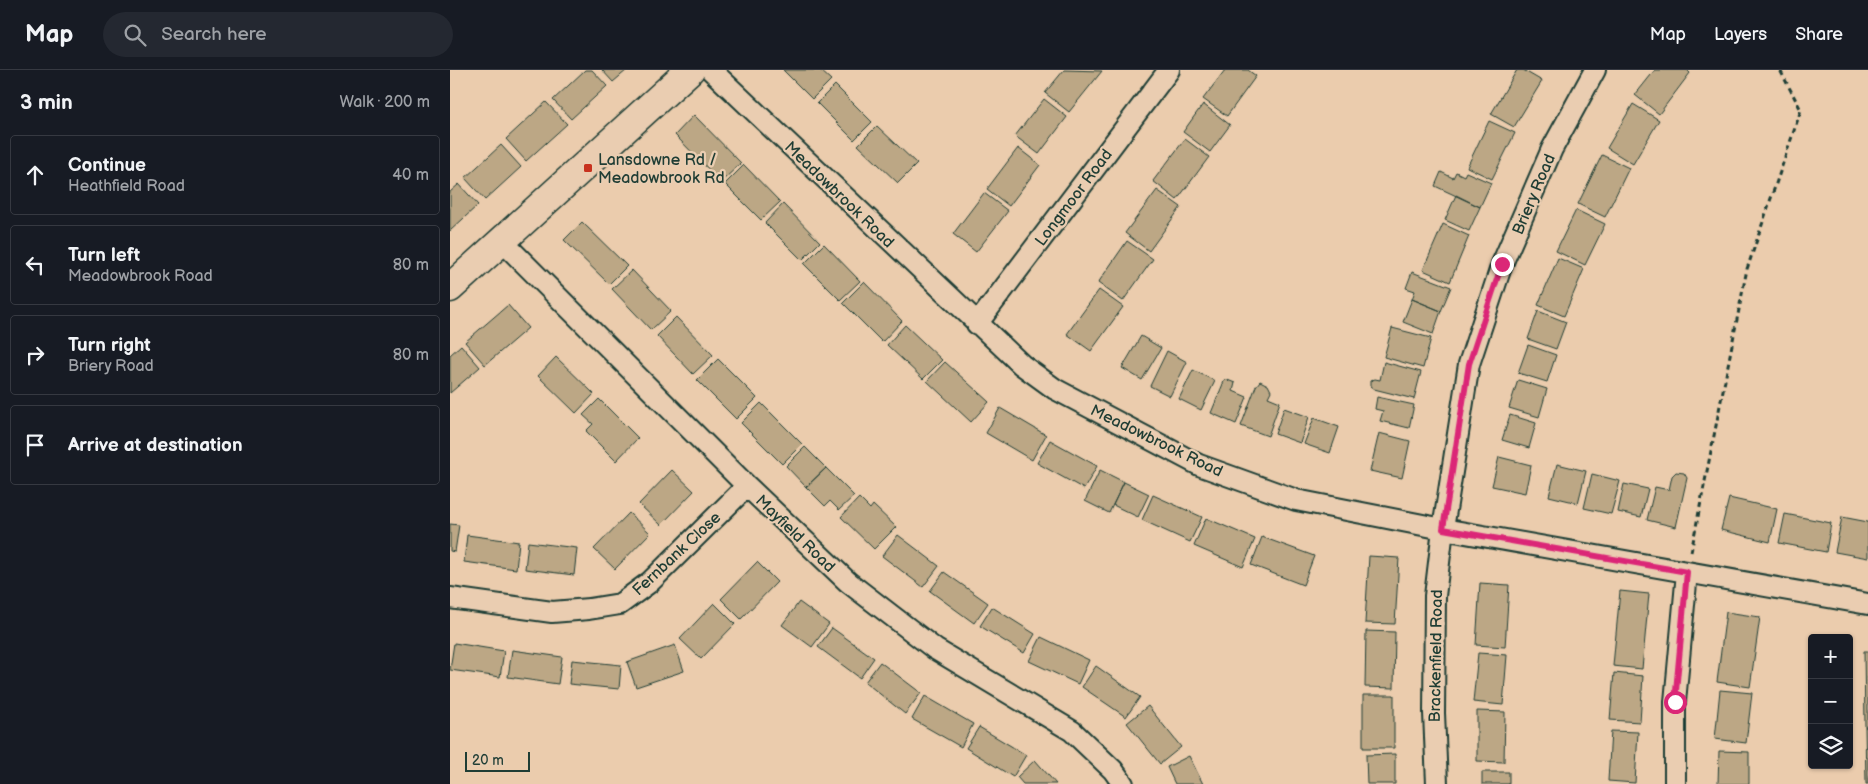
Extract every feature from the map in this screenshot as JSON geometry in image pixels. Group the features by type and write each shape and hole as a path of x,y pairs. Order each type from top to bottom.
{"street":[{"path":"450,288 690,70"},
{"name":"Meadowbrook Road","path":"712,70 1022,365 1055,389 1199,465 1296,500 1443,529 1868,604"},
{"name":"Longmoor Road","path":"977,324 1169,70"},
{"name":"Briery Road","path":"1443,529 1469,364 1496,282 1552,149 1595,70"},
{"name":"Mayfield Road","path":"502,241 747,486 848,582 935,649 1072,731 1113,770 1123,784"},
{"name":"Fernbank Close","path":"450,598 552,612 620,604 650,582 747,486"},
{"name":"Brackenfield Road","path":"1437,784 1434,713 1434,596 1443,529"},
{"path":"1675,784 1675,702 1687,572"}],"path":[{"path":"1687,572 1746,269 1801,110 1780,70"}],"building":[{"path":"585,70 592,70 607,86 571,119 553,100"},
{"path":"602,70 627,70 613,82"},
{"path":"783,70 820,70 831,80 812,99"},
{"path":"1064,70 1102,71 1069,112 1045,93"},
{"path":"1225,70 1248,70 1256,76 1227,116 1203,99"},
{"path":"1517,70 1523,70 1542,81 1514,127 1491,114"},
{"path":"1655,70 1687,70 1690,73 1659,114 1635,95"},
{"path":"835,85 872,122 854,140 817,103"},
{"path":"1044,99 1067,117 1039,154 1015,136"},
{"path":"546,102 567,124 526,161 506,139"},
{"path":"1203,104 1230,125 1210,152 1183,132"},
{"path":"1633,104 1659,120 1633,164 1607,148"},
{"path":"694,115 741,163 721,182 675,135"},
{"path":"1489,121 1515,133 1492,179 1467,167"},
{"path":"877,126 917,164 898,183 858,145"},
{"path":"1185,139 1209,157 1177,200 1153,181"},
{"path":"501,145 521,167 485,200 465,178"},
{"path":"1018,148 1040,165 1009,206 987,189"},
{"path":"1602,155 1629,168 1605,217 1578,204"},
{"path":"744,165 780,202 761,220 725,184"},
{"path":"1441,172 1453,178 1456,172 1464,176 1466,172 1491,183 1480,207 1435,186"},
{"path":"459,184 478,205 450,231 450,192"},
{"path":"1157,190 1181,207 1149,251 1125,233"},
{"path":"984,193 1008,211 976,252 953,234"},
{"path":"1456,195 1480,207 1469,231 1445,220"},
{"path":"783,204 820,242 802,260 765,223"},
{"path":"1576,210 1605,224 1585,265 1556,251"},
{"path":"582,222 627,266 609,284 564,240"},
{"path":"1443,224 1469,236 1450,282 1423,270"},
{"path":"1127,241 1153,259 1123,301 1098,283"},
{"path":"824,244 860,281 840,300 804,264"},
{"path":"1558,258 1584,269 1564,316 1538,305"},
{"path":"632,270 671,311 651,330 612,289"},
{"path":"1412,272 1451,287 1441,311 1412,299 1415,291 1406,288"},
{"path":"864,282 902,321 882,342 843,303"},
{"path":"1099,290 1123,307 1091,351 1067,334"},
{"path":"1412,299 1441,311 1433,334 1403,322"},
{"path":"508,305 528,328 485,365 465,342"},
{"path":"1538,311 1566,322 1556,349 1528,339"},
{"path":"676,317 713,355 693,374 657,336"},
{"path":"905,325 942,360 923,379 887,345"},
{"path":"1392,328 1431,338 1423,368 1384,357"},
{"path":"1141,336 1161,348 1142,380 1122,368"},
{"path":"461,345 480,367 450,393 450,355"},
{"path":"1528,345 1556,355 1547,382 1518,373"},
{"path":"1167,351 1187,362 1170,396 1150,386"},
{"path":"556,357 594,394 576,413 538,376"},
{"path":"718,359 757,398 736,419 697,380"},
{"path":"945,362 989,402 971,422 927,381"},
{"path":"1384,362 1421,372 1414,399 1374,389 1370,386 1370,381 1380,380"},
{"path":"1193,370 1215,381 1201,410 1179,399"},
{"path":"1225,379 1235,383 1233,391 1247,397 1236,424 1211,413"},
{"path":"1518,380 1547,389 1539,417 1509,408"},
{"path":"1260,381 1268,385 1271,391 1268,397 1280,402 1268,436 1241,426 1256,386"},
{"path":"1377,397 1414,405 1409,428 1380,421 1383,411 1375,409"},
{"path":"599,399 638,438 616,461 586,431 593,424 583,415"},
{"path":"761,403 802,444 782,464 741,423"},
{"path":"1000,408 1046,435 1032,460 986,433"},
{"path":"1284,408 1309,417 1300,443 1275,434"},
{"path":"1510,415 1536,423 1529,448 1502,440"},
{"path":"1314,418 1339,427 1330,453 1304,444"},
{"path":"1379,433 1410,441 1402,478 1370,471"},
{"path":"1050,440 1097,466 1084,489 1037,463"},
{"path":"805,447 826,468 806,487 786,466"},
{"path":"1499,457 1531,465 1525,493 1492,486"},
{"path":"1557,464 1586,471 1578,503 1549,496"},
{"path":"826,468 854,496 839,510 830,501 825,506 806,487"},
{"path":"672,470 694,491 661,525 639,504"},
{"path":"1100,470 1124,482 1109,513 1085,501"},
{"path":"1676,472 1684,473 1687,478 1676,527 1647,520 1655,487 1669,490 1672,476"},
{"path":"1592,474 1620,481 1611,514 1584,508"},
{"path":"1124,482 1149,494 1138,517 1113,505"},
{"path":"1624,484 1648,489 1641,517 1618,512"},
{"path":"1153,495 1202,517 1190,542 1142,520"},
{"path":"859,498 870,509 873,505 896,527 874,549 841,517"},
{"path":"1729,498 1777,509 1770,542 1721,530"},
{"path":"629,513 650,533 615,569 594,549"},
{"path":"1785,514 1831,523 1826,552 1779,543"},
{"path":"1842,517 1868,522 1868,558 1835,552"},
{"path":"1206,518 1255,539 1243,567 1194,546"},
{"path":"450,524 459,525 455,552 450,551"},
{"path":"467,535 519,542 516,569 464,562"},
{"path":"898,535 939,566 923,587 882,556"},
{"path":"1262,537 1314,556 1303,585 1251,565"},
{"path":"528,542 577,548 574,575 525,569"},
{"path":"1369,556 1399,558 1395,624 1365,623"},
{"path":"757,562 777,582 741,619 721,599"},
{"path":"944,572 988,603 974,623 930,591"},
{"path":"1480,583 1509,585 1505,647 1476,645"},
{"path":"1620,591 1649,594 1642,669 1613,666"},
{"path":"799,602 829,624 812,647 782,625"},
{"path":"714,603 735,624 701,659 680,639"},
{"path":"992,607 1035,634 1024,653 980,626"},
{"path":"1726,612 1760,617 1750,687 1717,682"},
{"path":"832,628 874,658 860,678 818,647"},
{"path":"1366,631 1395,632 1394,688 1365,687"},
{"path":"1041,637 1089,660 1078,684 1029,661"},
{"path":"454,643 504,651 500,677 450,670"},
{"path":"675,645 684,671 636,687 627,662"},
{"path":"512,650 562,657 558,684 508,677"},
{"path":"1864,651 1868,651 1868,727 1865,727"},
{"path":"1478,653 1507,655 1503,705 1473,702"},
{"path":"572,660 621,665 619,689 569,684"},
{"path":"880,662 921,693 905,714 865,682"},
{"path":"1096,666 1140,697 1126,717 1082,687"},
{"path":"1614,673 1643,676 1640,722 1610,720"},
{"path":"1720,690 1752,693 1746,743 1715,739"},
{"path":"1363,695 1394,695 1394,748 1363,748"},
{"path":"925,696 973,724 961,747 912,719"},
{"path":"1148,706 1181,747 1160,764 1127,723"},
{"path":"1477,711 1505,712 1504,762 1477,761"},
{"path":"979,727 1026,755 1013,777 966,748"},
{"path":"1865,727 1868,727 1868,784 1866,784"},
{"path":"1611,731 1638,732 1635,783 1608,781"},
{"path":"1719,751 1749,752 1749,784 1718,784"},
{"path":"1395,754 1395,784 1367,784 1366,755"},
{"path":"1189,756 1203,784 1175,784 1167,767"},
{"path":"1035,760 1056,784 1023,784 1017,777"},
{"path":"1482,772 1509,772 1509,784 1482,784"}],"place":[{"name":"Lansdowne Rd / Meadowbrook Rd","path":"588,168"}],"route":[{"path":"1502,264 1469,364 1443,529 1687,572 1675,702"}]}
